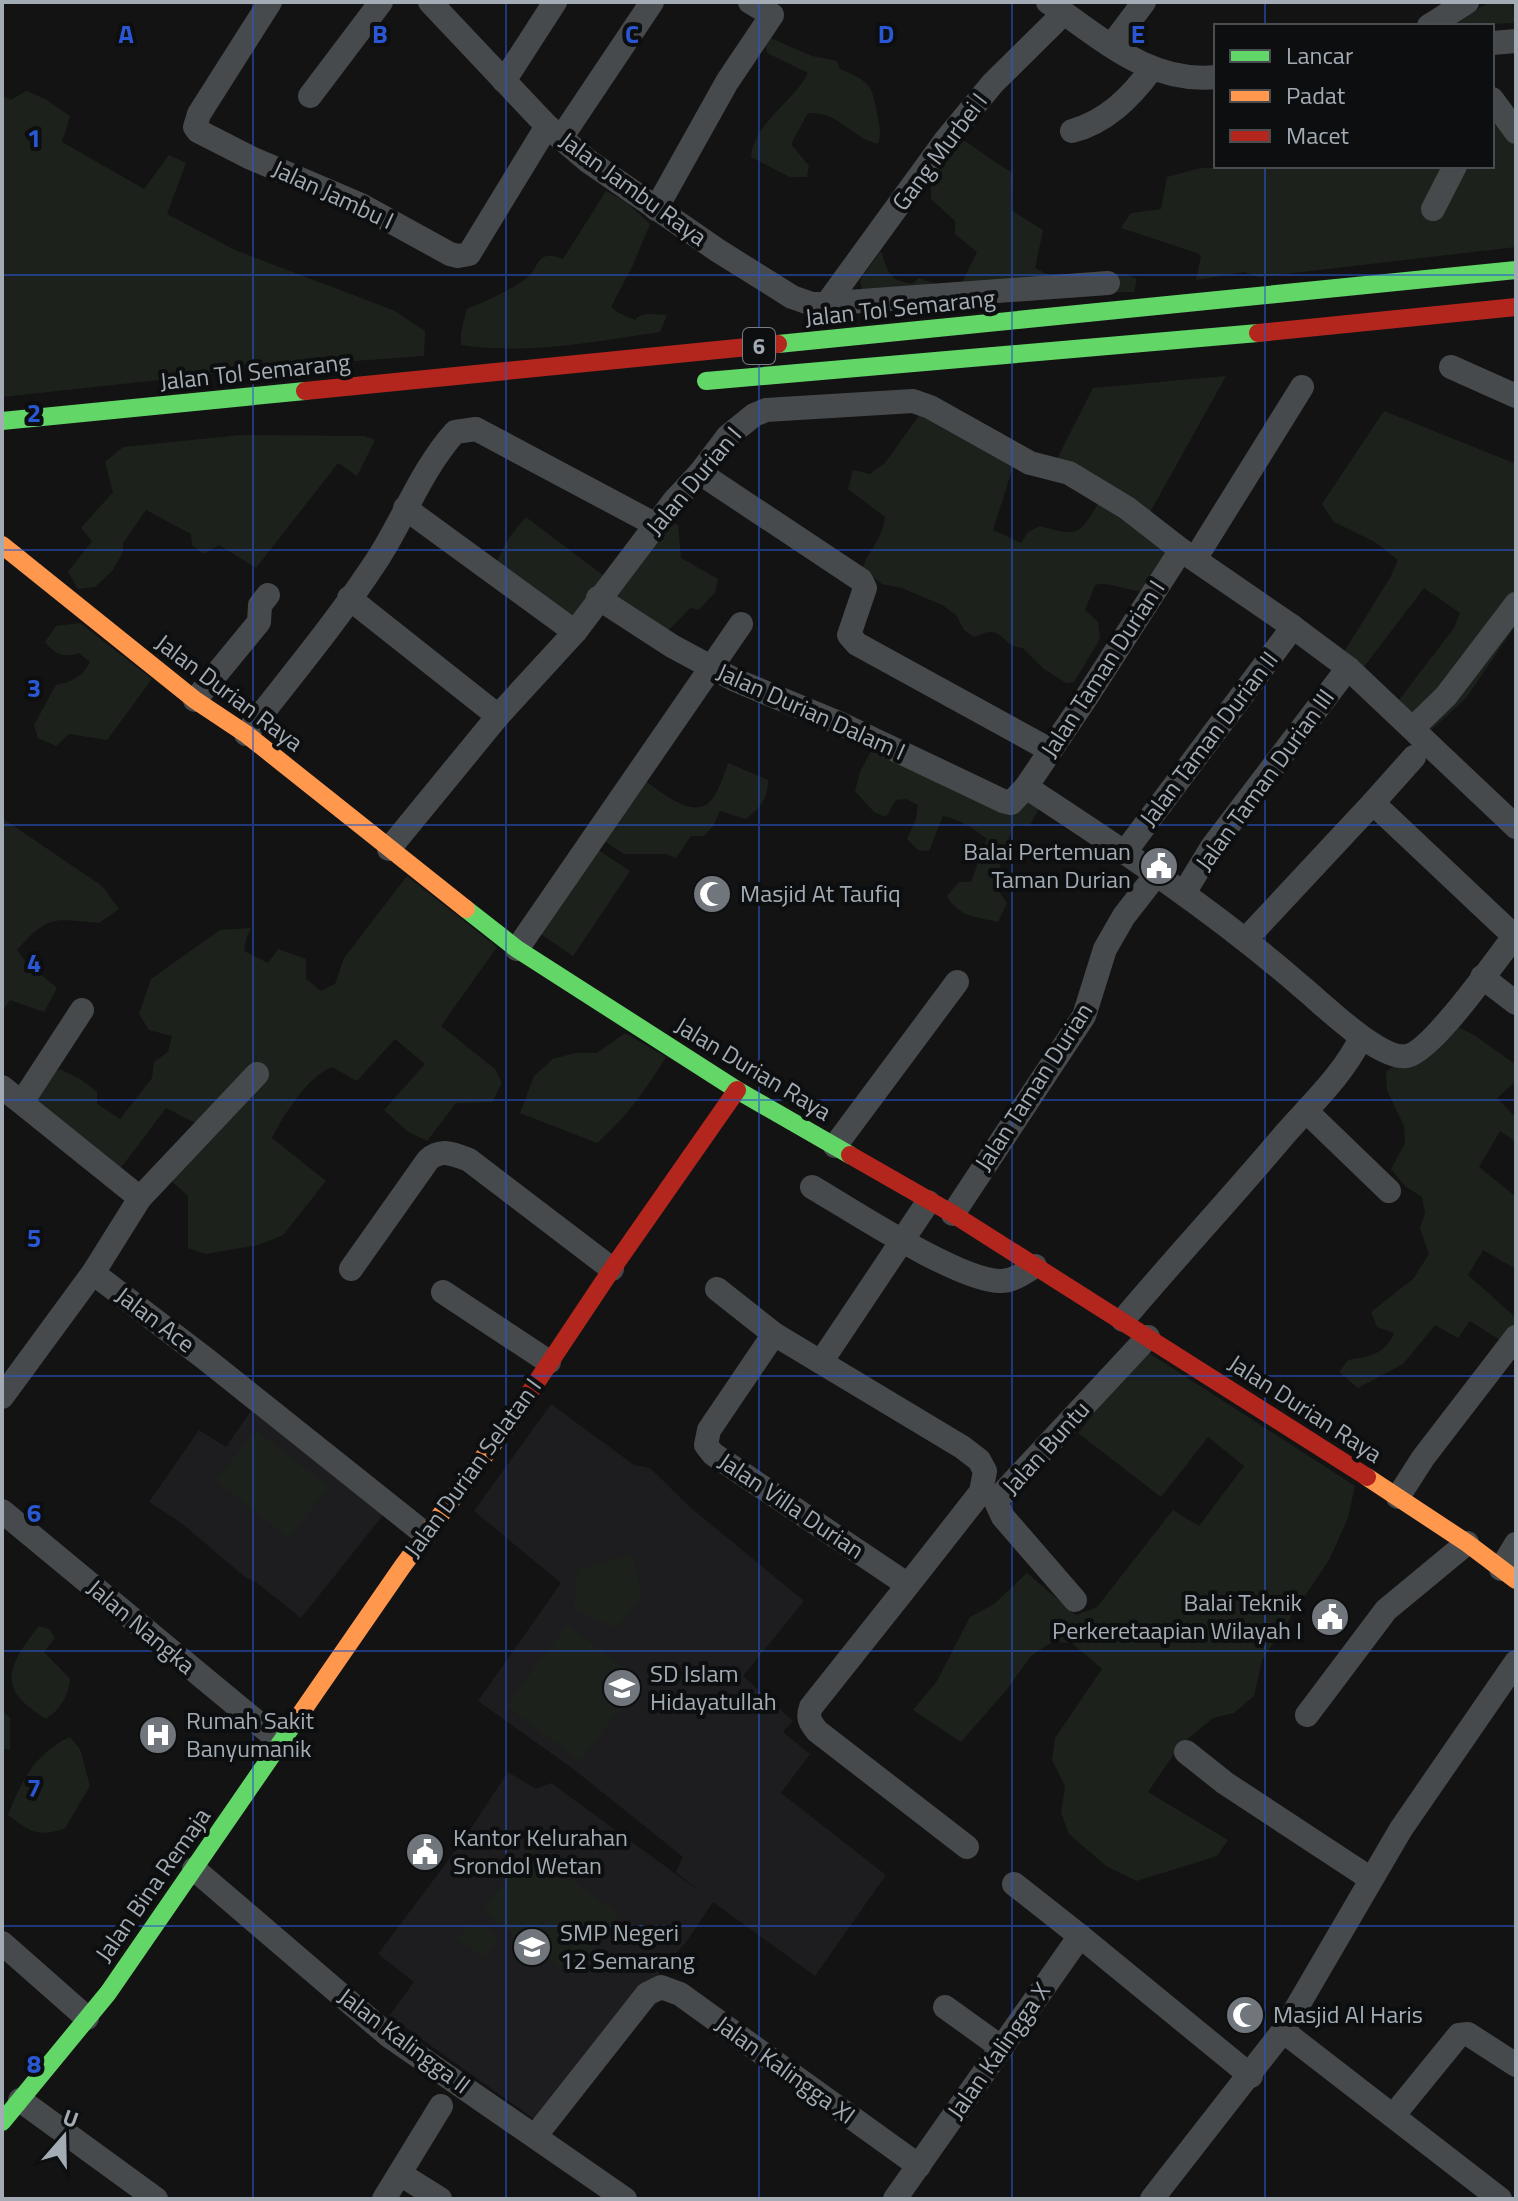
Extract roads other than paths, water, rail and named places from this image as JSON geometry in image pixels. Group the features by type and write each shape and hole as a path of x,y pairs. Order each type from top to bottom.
{"main road":[{"name":"Jalan Tol Semarang","path":"2,421 1516,270"},
{"name":"6","path":"684,383 1344,326 1516,307"},
{"name":"Jalan Durian Raya","path":"2,545 195,700 246,734 517,949 737,1090 953,1214 1123,1320 1398,1497 1508,1574"},
{"name":"Jalan Durian Selatan I","path":"334,1668 425,1534 517,1413 612,1269 737,1090"},
{"name":"Jalan Bina Remaja","path":"2,2122 108,1993 334,1668"}],"street":[{"name":"Jalan Jambu I","path":"270,2 199,114 195,127 251,158 361,205 450,254 469,254 554,132"},
{"path":"310,96 381,2"},
{"name":"Jalan Jambu Raya","path":"430,2 554,132 588,161 792,297 812,304 1108,283"},
{"path":"504,81 555,2"},
{"path":"554,132 652,2"},
{"path":"656,209 727,82 772,15 750,2"},
{"path":"1111,46 1144,2"},
{"path":"1432,24 1467,2"},
{"path":"1056,7 1151,70 1201,79 1214,77"},
{"name":"Gang Murbei I","path":"828,302 964,118 1056,7"},
{"path":"1494,43 1516,41"},
{"path":"1072,131 1110,115 1151,70"},
{"path":"1494,102 1516,132"},
{"path":"1433,209 1454,168"},
{"path":"1451,367 1516,396"},
{"name":"Jalan Taman Durian I","path":"1026,787 1302,387"},
{"name":"Jalan Durian I","path":"389,849 498,716 575,632 598,598 728,436 754,415 766,410 903,400 930,407 1030,463 1069,473 1127,508 1188,555"},
{"path":"246,734 380,556 405,508 455,432 476,429 656,525"},
{"path":"700,473 861,580 865,588 849,635 857,644 1050,750"},
{"path":"405,508 575,632"},
{"path":"1188,555 1348,668 1516,827"},
{"path":"195,700 259,622 260,605 268,595"},
{"path":"349,598 498,716"},
{"name":"Jalan Durian Dalam I","path":"598,598 672,646 735,680 872,738 1003,801 1014,802 1026,787"},
{"path":"1413,728 1446,696 1516,604"},
{"path":"517,949 741,624"},
{"name":"Jalan Taman Durian II","path":"1125,852 1293,627"},
{"name":"Jalan Taman Durian III","path":"1184,893 1212,847 1348,668"},
{"path":"1247,938 1414,757"},
{"path":"1026,787 1247,938 1361,1038 1398,1056 1409,1056 1431,1041 1515,935 1373,803"},
{"name":"Jalan Taman Durian","path":"953,1214 1084,1016 1105,949 1124,916 1156,875"},
{"path":"1482,977 1516,1003"},
{"path":"835,1146 957,982"},
{"path":"22,1102 82,1010"},
{"path":"1123,1320 1344,1068 1361,1038"},
{"name":"Jalan Ace","path":"257,1074 140,1198 93,1273 425,1534"},
{"path":"2,1087 140,1198"},
{"path":"1306,1111 1389,1191"},
{"path":"351,1269 428,1160 432,1156 448,1153 469,1160 612,1269"},
{"path":"812,1187 904,1241 976,1277 989,1281 1009,1280 1035,1266"},
{"path":"821,1362 928,1202"},
{"path":"2,1397 93,1273"},
{"path":"717,1289 774,1334 962,1447 979,1460 985,1471 981,1492 811,1707 808,1715 817,1731 967,1847"},
{"path":"443,1292 549,1362"},
{"name":"Jalan Villa Durian","path":"774,1334 709,1430 706,1445 713,1454 908,1585"},
{"name":"Jalan Buntu","path":"1075,1600 1003,1517 997,1504 1001,1495 1148,1337"},
{"path":"1398,1497 1423,1458 1516,1337"},
{"name":"Jalan Nangka","path":"2,1511 281,1742"},
{"path":"1307,1715 1386,1610 1467,1543"},
{"path":"1508,1574 1516,1544"},
{"path":"1152,2199 1251,2076 1283,2031 1401,1829 1516,1662"},
{"path":"1186,1752 1225,1783 1371,1879"},
{"name":"Jalan Kalingga II","path":"194,1869 389,2036 625,2199"},
{"path":"1014,1884 1251,2076"},
{"name":"Jalan Kalingga X","path":"895,2199 1080,1936"},
{"path":"2,1943 87,2018"},
{"name":"Jalan Kalingga XI","path":"536,2135 647,1994 661,1987 680,1994 919,2166"},
{"path":"945,2007 1002,2048"},
{"path":"1283,2031 1500,2199"},
{"path":"1393,2116 1459,2035 1468,2034 1516,2065"},
{"path":"20,2100 156,2199"},
{"path":"384,2199 441,2106"},
{"path":"400,2174 440,2199"}],"place":[{"name":"Balai Pertemuan Taman Durian","path":"1159,866"},
{"name":"Masjid At Taufiq","path":"712,894"},
{"name":"Balai Teknik Perkeretaapian Wilayah I","path":"1330,1617"},
{"name":"SD Islam Hidayatullah","path":"622,1688"},
{"name":"Rumah Sakit Banyumanik","path":"158,1735"},
{"name":"Kantor Kelurahan Srondol Wetan","path":"425,1852"},
{"name":"SMP Negeri 12 Semarang","path":"532,1947"},
{"name":"Masjid Al Haris","path":"1245,2015"}]}
